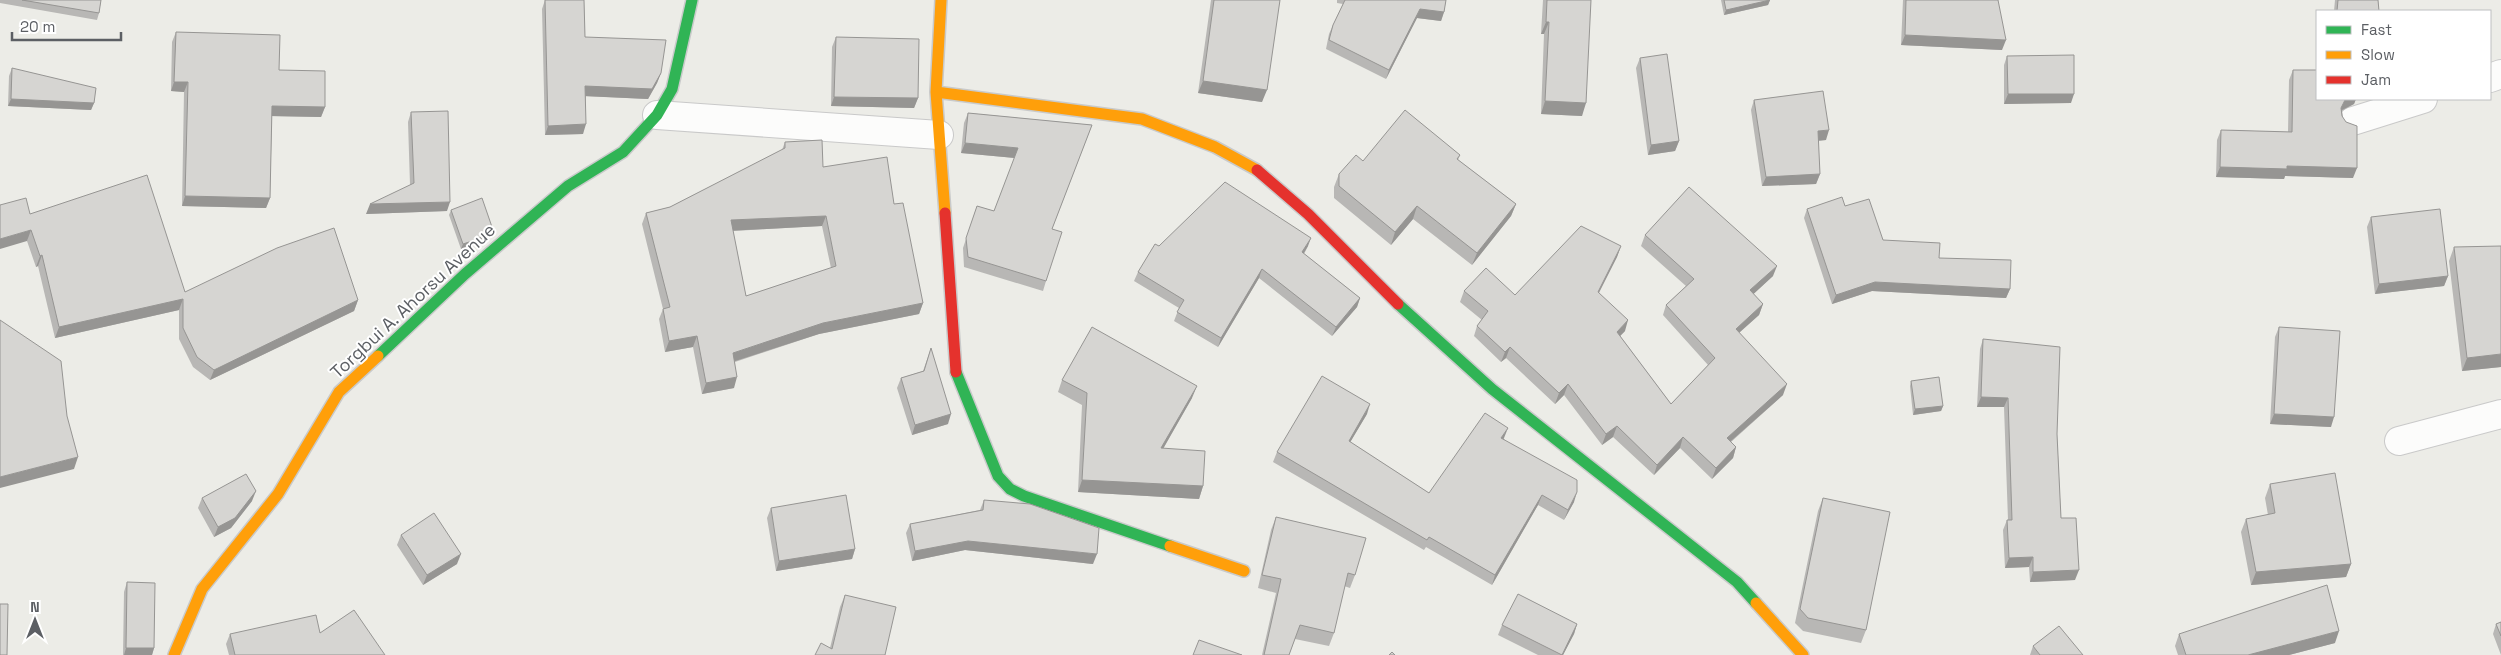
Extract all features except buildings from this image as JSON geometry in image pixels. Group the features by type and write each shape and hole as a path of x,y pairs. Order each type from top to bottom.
{"street":[{"name":"Torgbui A. Ahorsu Avenue","path":"174,655 202,589 278,494 339,392 465,274 568,186 623,152 658,115 672,89 692,0"},
{"path":"941,0 936,92 956,376 998,476 1010,489 1024,496 1244,571"},
{"path":"936,92 1142,119 1215,147 1253,167 1308,214 1390,296 1492,389 1737,582 1803,655"},
{"path":"2353,121 2420,100"},
{"path":"658,115 939,136"},
{"path":"2398,441 2501,414"}],"traffic: fast":[{"path":"378,356 465,274 568,186 623,152 657,115 672,89 692,0"},
{"path":"1398,304 1492,389 1737,582 1756,603"},
{"path":"956,372 998,476 1010,489 1024,496 1170,546"}],"traffic: slow":[{"path":"941,0 936,92 945,213"},
{"path":"936,92 1142,119 1215,147 1257,170"},
{"path":"174,655 202,589 278,494 339,392 378,356"},
{"path":"1170,546 1244,571"},
{"path":"1756,603 1803,655"}],"traffic: jam":[{"path":"1257,170 1308,214 1398,304"},
{"path":"945,213 956,372"}]}
